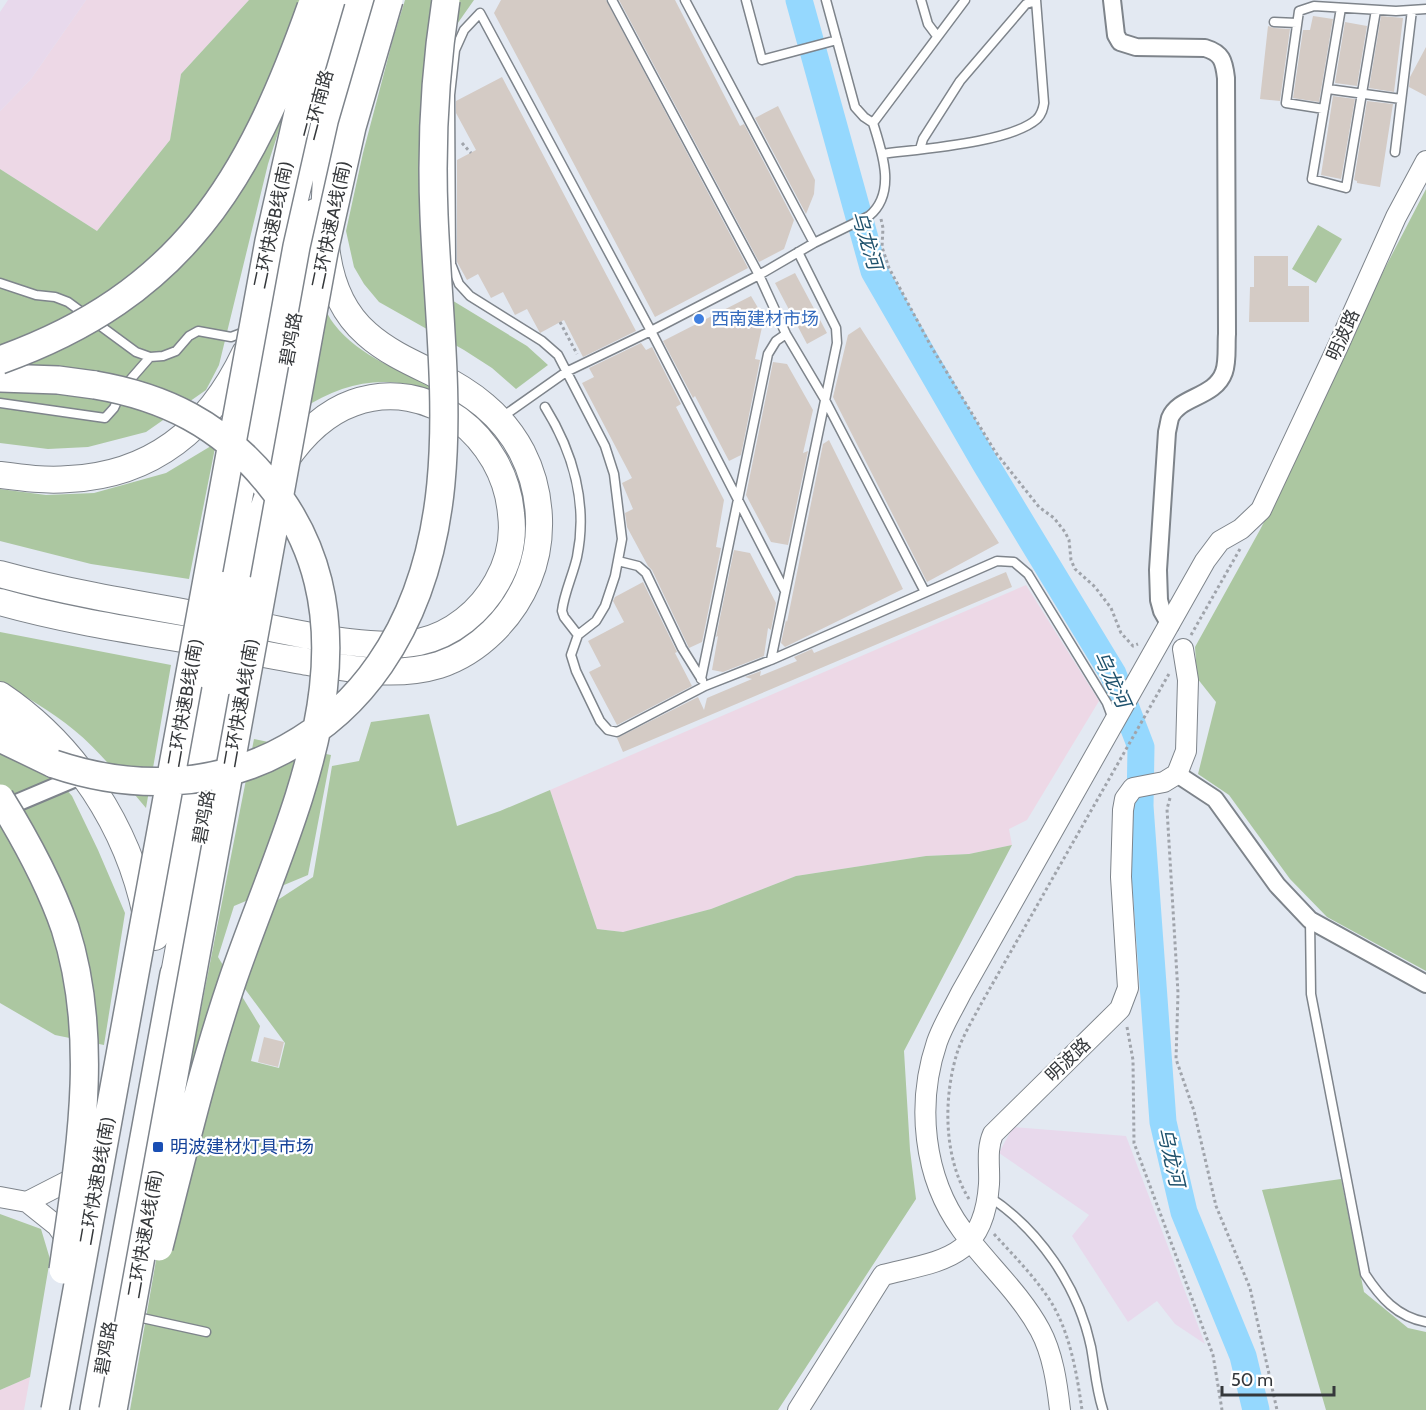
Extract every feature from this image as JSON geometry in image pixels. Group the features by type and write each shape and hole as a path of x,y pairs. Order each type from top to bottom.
{"highway":[{"path":"0,360 46,341 102,311 154,274 185,244 219,200 248,153 284,76 313,0"},
{"name":"二环快速B线(南)","path":"55,1410 267,252 293,134 330,0"},
{"name":"二环快速A线(南)","path":"113,1410 322,263 352,127 389,0"},
{"path":"0,738 54,764 94,776 149,782 207,778 253,765 276,755 318,729 356,694 389,651 411,609 425,571 433,540 441,484 444,384 435,239 433,159 437,74 446,0"},
{"path":"0,378 77,382 137,394 175,408 228,441 273,488 300,532 318,584 325,623 324,687 310,761 289,828 237,968 210,1051 118,1410"},
{"path":"0,798 33,853 58,910 75,968 84,1028 85,1080 81,1134 43,1410"},
{"name":"碧鸡路","path":"66,1410 113,1147 148,969"},
{"name":"碧鸡路","path":"94,1410 174,974"}],"main road":[{"name":"二环南路","path":"293,211 314,117 348,0"},
{"name":"二环南路","path":"328,153 372,0"},
{"path":"0,602 91,623 347,668 395,672 439,665 453,659 479,643 504,619 525,588 536,554 539,520 534,486 523,454 499,419 481,401 379,344 355,322 345,309 330,272 326,249 325,190 328,153"},
{"name":"碧鸡路","path":"234,587 252,551 305,260 328,153"},
{"path":"0,475 68,480 99,476 152,458 174,444 194,427 212,408 240,364 271,288 293,211"},
{"name":"碧鸡路","path":"174,974 218,678 293,211"},
{"path":"0,574 96,596 335,639 381,644 419,642 452,629 473,613 493,589 510,549 512,521 508,493 499,466 484,442 452,414 418,400 401,396 368,398 352,403 322,420 296,446 284,462 265,502 252,551"},
{"name":"碧鸡路","path":"148,969 218,678"},
{"path":"0,695 46,732 80,770 115,828 137,880 147,925 148,969"},
{"path":"0,722 41,741 80,770"}],"street":[{"path":"1060,1410 1051,1360 1042,1333 1026,1307 961,1229 942,1197 929,1157 926,1098 937,1041 961,993 1170,625 1162,611 1159,590 1167,432 1171,416 1181,404 1201,396 1215,386 1224,372 1227,334 1226,78 1224,62 1220,54 1205,48 1136,47 1120,42 1116,35 1112,0"},
{"name":"明波路","path":"1170,625 1205,561 1220,541 1241,529 1261,510 1335,354 1396,217 1426,161"},
{"path":"1170,778 1186,751 1188,680 1183,649"},
{"path":"0,810 80,770"},
{"path":"1123,1001 1128,988 1121,877 1125,799 1133,788 1170,778 1215,799 1277,885 1310,920 1426,984"},
{"name":"明波路","path":"798,1410 883,1275 945,1259 959,1252 978,1232 987,1196 988,1144 993,1134 1120,1009 1123,1001"},
{"path":"27,1202 68,1181 113,1147"},
{"path":"0,1197 27,1202 57,1226 90,1272"}],"lane":[{"path":"612,0 759,275 786,334 824,398 925,592"},
{"path":"685,0 814,243"},
{"path":"746,0 762,60 837,40"},
{"path":"499,419 566,372 759,275 825,237 869,216 877,209 885,186 882,154 873,123 855,107 826,0"},
{"path":"921,0 928,24 937,36"},
{"path":"873,123 965,0"},
{"path":"882,154 920,149 983,140 1022,128 1037,119 1043,111 1044,103 1036,1 1026,4 960,81 923,138 920,149"},
{"path":"1324,109 1286,103 1299,11 1314,6 1376,10 1426,9"},
{"path":"1341,8 1312,179 1346,188 1376,10"},
{"path":"1395,152 1412,10"},
{"path":"785,591 651,331 480,13 464,30 455,50 450,95 451,264 459,284 470,296 552,348 558,355 605,446 614,474 622,539 605,606 596,621 578,635 571,655 600,721 608,730 617,732 703,682 771,660 997,561 1014,562 1028,574 1107,703 1115,720"},
{"path":"1274,22 1297,23"},
{"path":"1328,89 1401,99"},
{"path":"771,660 837,343 836,328 798,252"},
{"path":"0,283 36,295 56,297 68,302 136,352 150,357 163,356 176,351 189,336 198,331 231,338 257,326"},
{"path":"703,682 737,498 768,354 776,341 786,334"},
{"path":"0,403 105,418 114,408 123,388 150,357"},
{"path":"545,407 567,448 579,494 578,552 562,611 578,635"},
{"path":"618,561 638,566 646,573 682,648 703,682"},
{"path":"1310,920 1311,994 1365,1274 1380,1297 1410,1319 1426,1322"},
{"path":"987,1196 1008,1209 1050,1252 1083,1320 1103,1410"},
{"path":"112,1311 206,1332"}],"path":[{"path":"877,209 883,228 882,247 889,268 932,348 996,453 1039,507 1054,518 1065,532 1075,569 1095,587 1111,608 1121,633 1133,646"},
{"path":"560,322 583,364"},
{"path":"1082,1410 1071,1355 1062,1324 1052,1304 1030,1274 982,1221 963,1190 951,1153 948,1124 952,1072 958,1049 981,1004 1244,541"},
{"path":"1170,778 1167,809 1178,993 1176,1059 1194,1111 1216,1206 1250,1288 1277,1410"},
{"path":"1123,1001 1133,1060 1134,1143 1213,1354 1222,1410"}],"shaded area":[{"path":"8,0 86,0 31,79 0,111 0,12"},
{"path":"86,0 249,0 181,74 170,140 97,231 0,169 0,111 31,79"},
{"path":"1026,585 1099,701 1027,820 1009,829 1012,845 969,854 926,856 796,876 711,909 623,932 597,929 550,790"},
{"path":"1013,1127 1126,1136 1205,1344 1175,1324 1157,1301 1128,1322 1072,1236 1089,1215 999,1153"},
{"path":"30,1377 24,1410 0,1410 0,1390"}],"green space":[{"path":"249,0 321,0 268,164 219,365 206,390 146,432 88,447 48,449 0,443 0,169 97,231 170,140 181,74"},
{"path":"405,0 474,0 448,37 450,299 527,346 548,365 516,389 492,368 464,350 379,302 354,267 346,231 363,153"},
{"path":"1426,189 1426,971 1327,917 1290,879 1229,795 1198,774 1216,702 1197,678 1195,647 1261,528 1309,430 1343,349"},
{"path":"1318,225 1342,239 1316,283 1292,269"},
{"path":"322,304 334,324 356,346 383,363 440,390 439,393 402,383 368,383 334,392 301,410"},
{"path":"216,443 189,579 91,564 0,541 0,489 46,495 94,493 166,473"},
{"path":"0,632 171,665 146,808 103,757 74,730 47,710 0,682"},
{"path":"429,714 457,826 550,790 597,929 623,932 711,909 796,876 926,856 969,854 1012,845 904,1051 910,1150 916,1199 778,1410 130,1410 190,1065 254,739 331,755 308,875 234,906 218,957 260,1026 251,1061 279,1068 285,1043 242,985 270,905 313,877 332,766 359,761 371,722"},
{"path":"0,737 45,765 72,796 125,913 104,1045 55,1035 0,1003"},
{"path":"1341,1179 1364,1292 1408,1328 1426,1332 1426,1410 1326,1410 1262,1190"},
{"path":"0,1214 41,1229 50,1259 30,1377 0,1390"}],"building":[{"path":"501,0 606,0 748,268 655,317 494,13"},
{"path":"619,0 675,0 740,126 744,124 794,220 784,249 759,262"},
{"path":"1313,16 1333,19 1319,102 1293,98 1303,30 1310,30"},
{"path":"1381,16 1403,18 1394,92 1369,88"},
{"path":"1345,22 1367,26 1357,86 1335,83"},
{"path":"1268,26 1290,29 1280,101 1260,99"},
{"path":"1426,47 1426,96 1409,87 1410,77"},
{"path":"502,77 636,331 583,357 564,320 540,333 527,309 515,315 503,292 491,298 478,274 467,280 457,262 457,160 476,150 456,113 456,101"},
{"path":"1333,96 1355,99 1341,179 1321,175"},
{"path":"1367,101 1393,104 1380,187 1357,183 1354,180"},
{"path":"778,106 815,180 814,194 806,214 755,118"},
{"path":"1254,256 1288,256 1288,286 1309,286 1309,322 1249,322 1250,287 1254,287"},
{"path":"795,273 827,333 807,344 775,283"},
{"path":"751,296 764,318 755,359 760,360 741,455 729,461 663,341"},
{"path":"860,327 999,543 927,582 833,397 848,335"},
{"path":"641,343 646,350 652,347 681,404 676,407 724,500 716,547 721,548 702,642 689,648 652,570 627,527 625,513 633,509 622,483 632,478 582,383 594,377 589,368"},
{"path":"773,362 787,364 813,410 803,453 808,451 788,545 771,542 746,495"},
{"path":"829,440 903,589 785,647 781,643 823,444"},
{"path":"734,550 750,553 776,603 771,630 768,628 764,656 723,672 712,670 718,636 716,637"},
{"path":"1006,572 1012,587 623,752 617,738 698,697 704,710 707,698 752,679 745,677 761,671 760,676 797,661 794,657 812,649 814,653"},
{"path":"643,582 692,686 617,725 589,672 601,666 588,641 624,622 613,601 615,597"},
{"path":"264,1037 284,1042 278,1067 258,1062"}],"waterway":[{"name":"乌龙河","path":"799,0 874,271 985,463 1113,674 1141,747 1140,806 1163,1122 1184,1212 1243,1356 1256,1410"}],"place":[{"name":"西南建材市场","path":"699,319"},
{"name":"明波建材灯具市场","path":"158,1147"}]}
